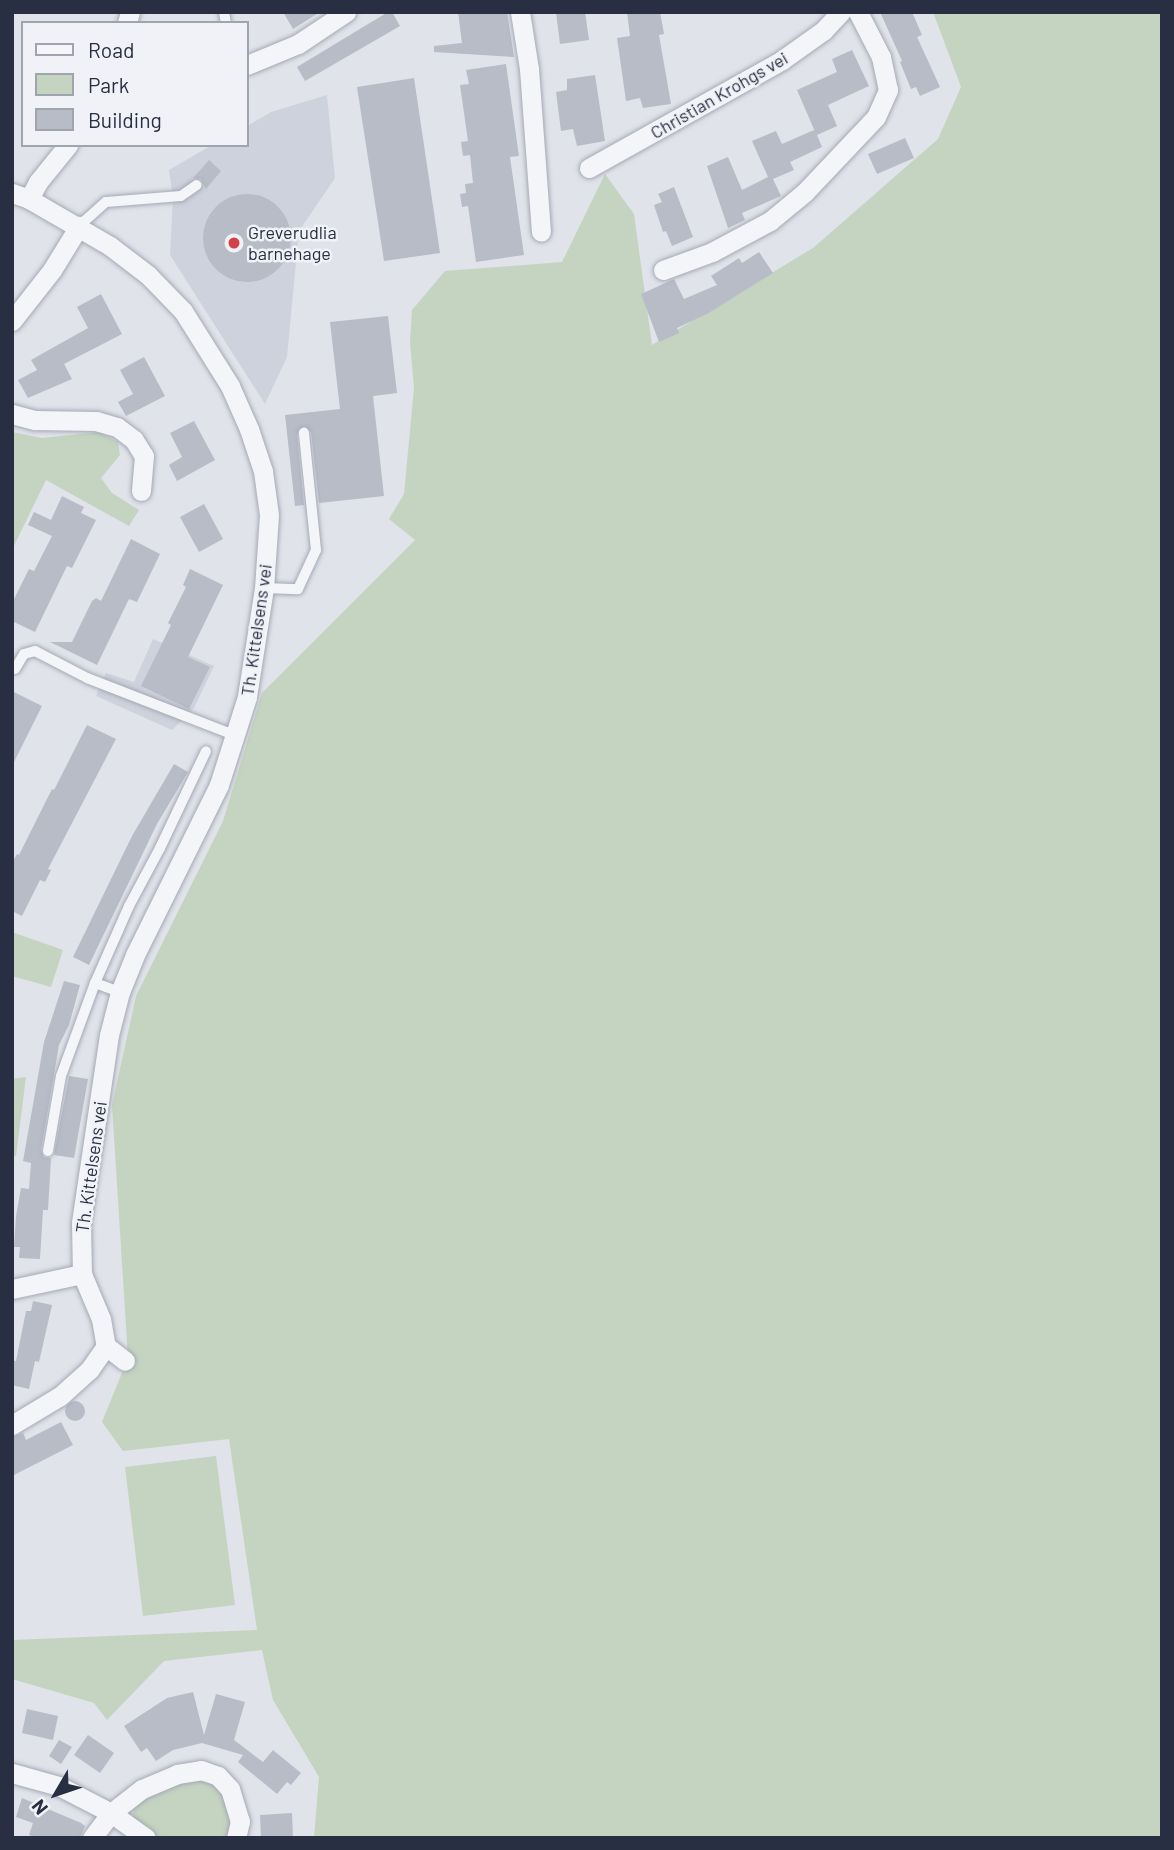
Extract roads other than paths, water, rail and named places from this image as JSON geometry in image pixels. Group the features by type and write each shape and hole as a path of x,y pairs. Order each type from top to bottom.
{"street":[{"path":"248,65 298,44 346,12"},
{"path":"520,12 528,69 541,232"},
{"name":"Christian Krohgs vei","path":"589,168 782,60 822,31 841,12"},
{"path":"663,270 712,252 770,221 805,192 876,117 888,90 881,57 858,12"},
{"path":"21,196 38,182 66,147"},
{"name":"Th. Kittelsens vei","path":"21,196 79,226 131,261 165,292 205,342 230,386 249,429 267,494 264,588 247,697 219,785 135,955 120,992 109,1035 81,1223 82,1275 101,1319 106,1346"},
{"path":"12,321 52,270 79,226"},
{"path":"12,414 35,420 96,421 117,427 134,440 144,456 141,491"},
{"path":"12,1289 82,1275"},
{"path":"12,1425 60,1396 89,1370 106,1346 125,1361"},
{"path":"92,1838 111,1814 142,1789 177,1774 201,1770 218,1776 230,1789 240,1821 236,1838"},
{"path":"12,1773 59,1786 111,1814 146,1838"}],"lane":[{"path":"79,226 106,202 181,196 197,184"},
{"path":"264,588 298,589 316,550 303,433"},
{"path":"15,669 24,654 35,651 87,678 234,735"},
{"path":"48,1152 61,1076 95,984 128,906 160,848 206,751"},
{"path":"160,848 184,858"},
{"path":"95,984 120,992"}],"place":[{"name":"Greverudlia barnehage","path":"234,243"}]}
